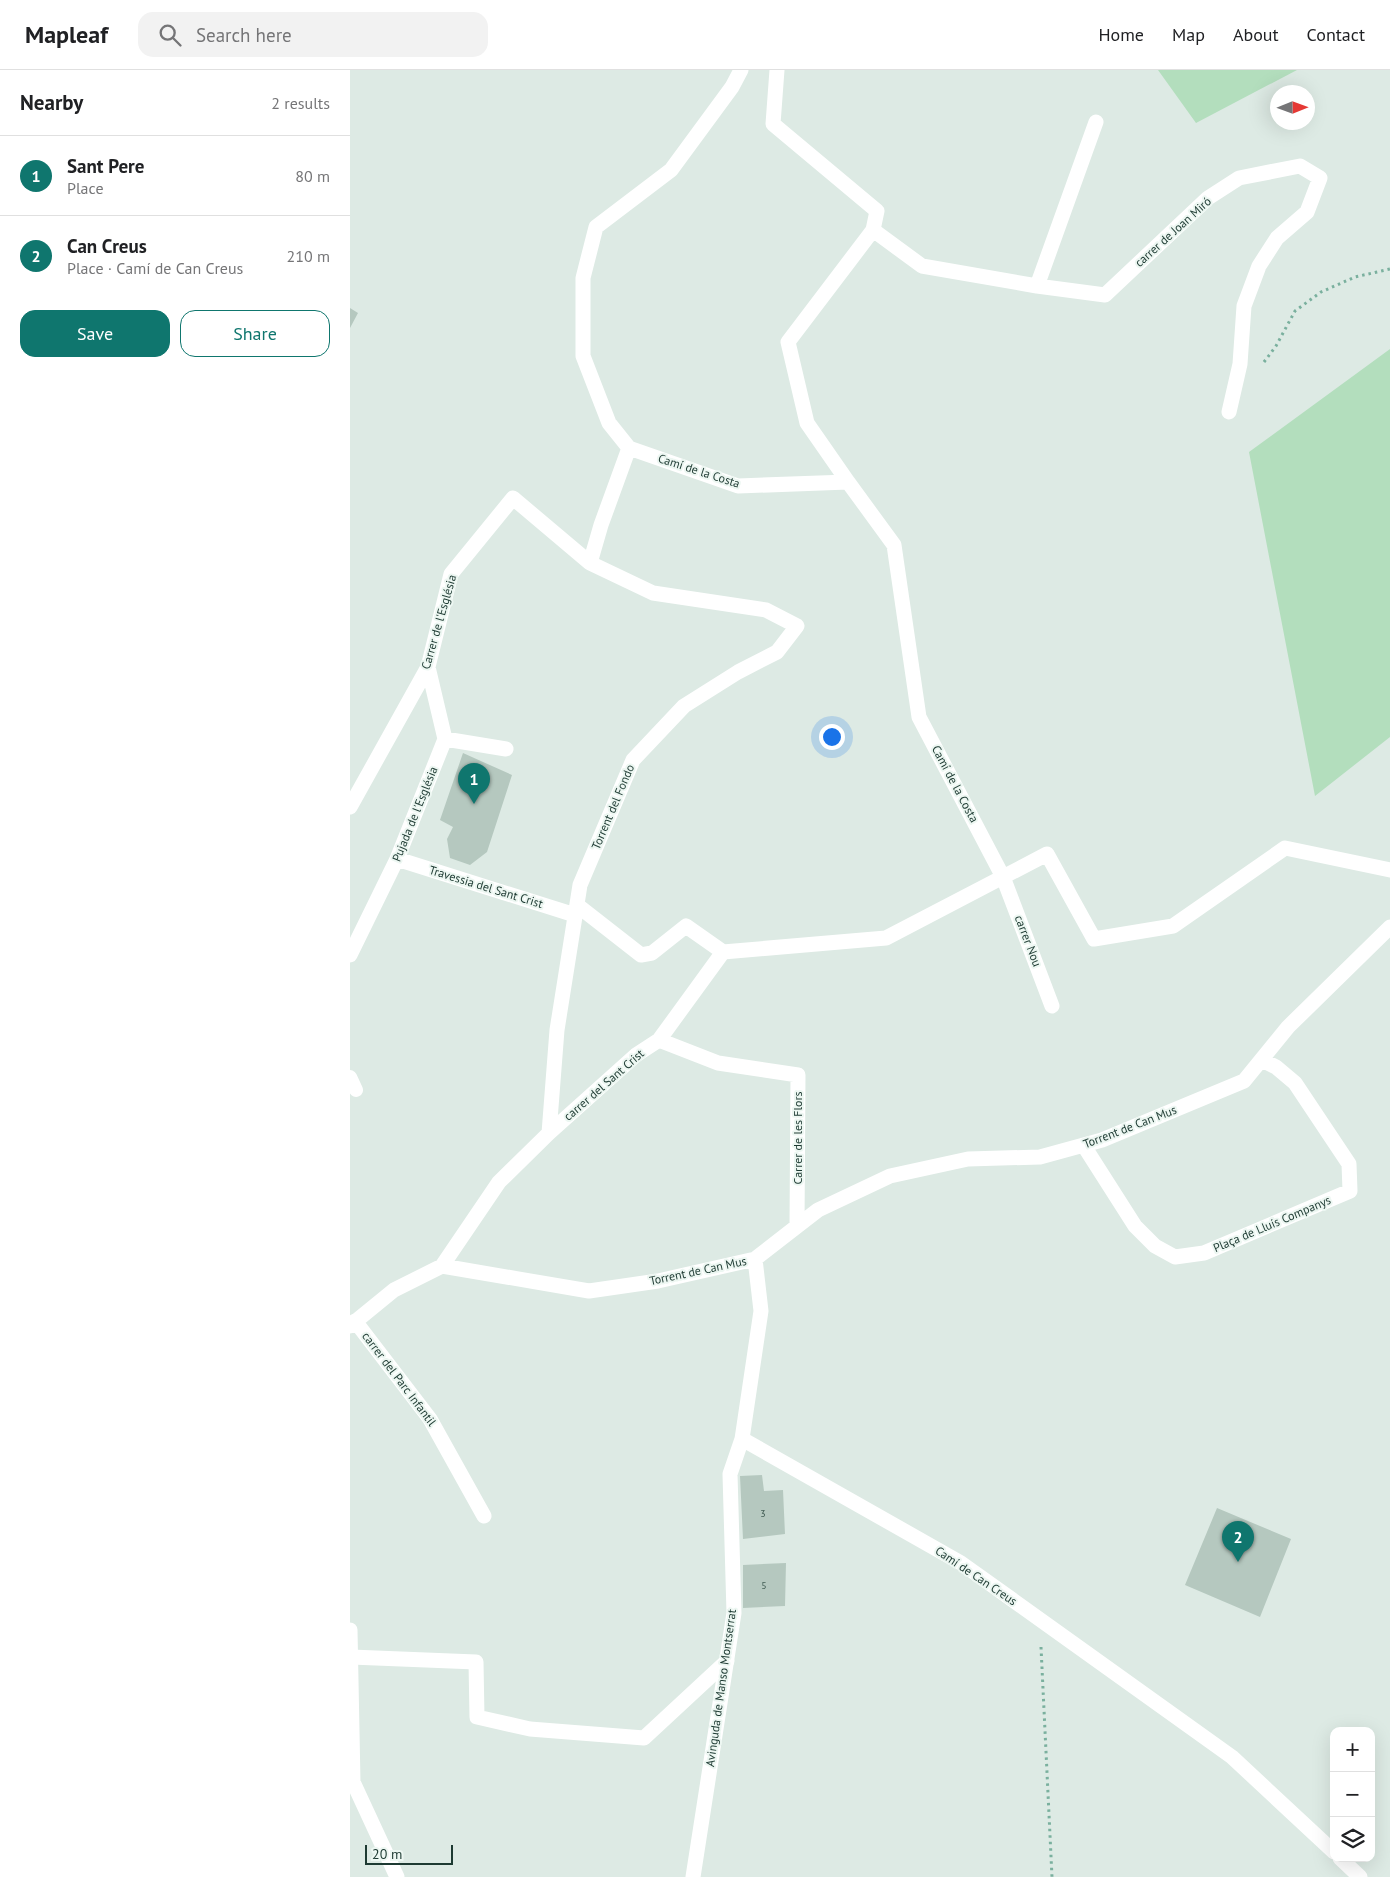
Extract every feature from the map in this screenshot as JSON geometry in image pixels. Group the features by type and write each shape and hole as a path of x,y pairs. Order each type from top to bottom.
{"street":[{"path":"590,563 601,525 629,448 609,423 583,356 583,278 596,227 671,170 732,87 741,70"},
{"path":"777,70 773,124 878,211 873,230 788,342 807,423 848,482"},
{"path":"1038,286 1096,122"},
{"name":"carrer de Joan Miró","path":"873,230 922,266 1038,286 1105,295 1208,198 1240,178 1300,166 1320,178 1307,212 1277,238 1258,266 1244,306 1240,364 1230,412"},
{"name":"Camí de la Costa","path":"629,448 738,486 848,482 894,544 919,718 1004,877"},
{"name":"Torrent del Fondo","path":"513,498 590,563 653,593 766,610 797,626 777,652 738,672 684,706 632,760 580,885 557,1030 549,1133"},
{"name":"Carrer de l'Església","path":"350,807 428,667 451,574 513,498"},
{"path":"428,667 445,739 506,749"},
{"name":"Pujada de l'Església","path":"350,955 397,859 445,739"},
{"path":"724,952 886,938 1047,854 1094,939 1173,926 1285,848 1390,870"},
{"name":"Travessia del Sant Crist","path":"397,859 576,910 641,955 652,953 686,926 724,952"},
{"name":"carrer Nou","path":"1004,877 1052,1006"},
{"name":"Torrent de Can Mus","path":"442,1266 589,1291 658,1281 755,1258 818,1210 890,1176 968,1159 1040,1157 1102,1140 1244,1081 1288,1028 1390,927"},
{"name":"carrer del Sant Crist","path":"353,1324 394,1290 442,1266 499,1182 549,1133 636,1055 659,1040 724,952"},
{"name":"Carrer de les Flors","path":"659,1040 718,1063 798,1075 797,1226"},
{"name":"Plaça de Lluís Companys","path":"1084,1146 1135,1226 1155,1246 1175,1257 1204,1252 1350,1191 1349,1164 1301,1091 1282,1072 1262,1060"},
{"path":"742,1439 761,1312 755,1258"},
{"name":"carrer del Parc Infantil","path":"353,1324 430,1419 484,1516"},
{"name":"Camí de Can Creus","path":"742,1439 961,1563 1232,1756 1330,1848"},
{"name":"Avinguda de Manso Montserrat","path":"693,1877 734,1613 730,1474 742,1439"},
{"path":"350,1630 354,1782 397,1877"},
{"path":"350,1657 476,1662 477,1717 530,1729 644,1738 727,1661"},
{"path":"1344,1862 1360,1877"}],"lane":[{"path":"350,1077 356,1090"}],"path":[{"path":"1260,367 1276,346 1295,311 1321,292 1355,278 1390,269"},
{"path":"1040,1619 1052,1877"}],"green space":[{"path":"1158,70 1297,70 1196,123"},
{"path":"1390,349 1390,737 1315,796 1249,452"}],"building":[{"path":"350,308 358,313 350,328"},
{"path":"463,753 512,775 487,852 470,865 450,858 447,839 453,827 440,820"},
{"path":"762,1475 764,1491 783,1490 785,1534 743,1539 740,1476"},
{"path":"1217,1508 1291,1539 1260,1617 1185,1585"},
{"path":"786,1563 785,1606 743,1608 743,1565"}],"place":[{"name":"Sant Pere","path":"474,804"},
{"name":"Can Creus","path":"1238,1562"}]}
